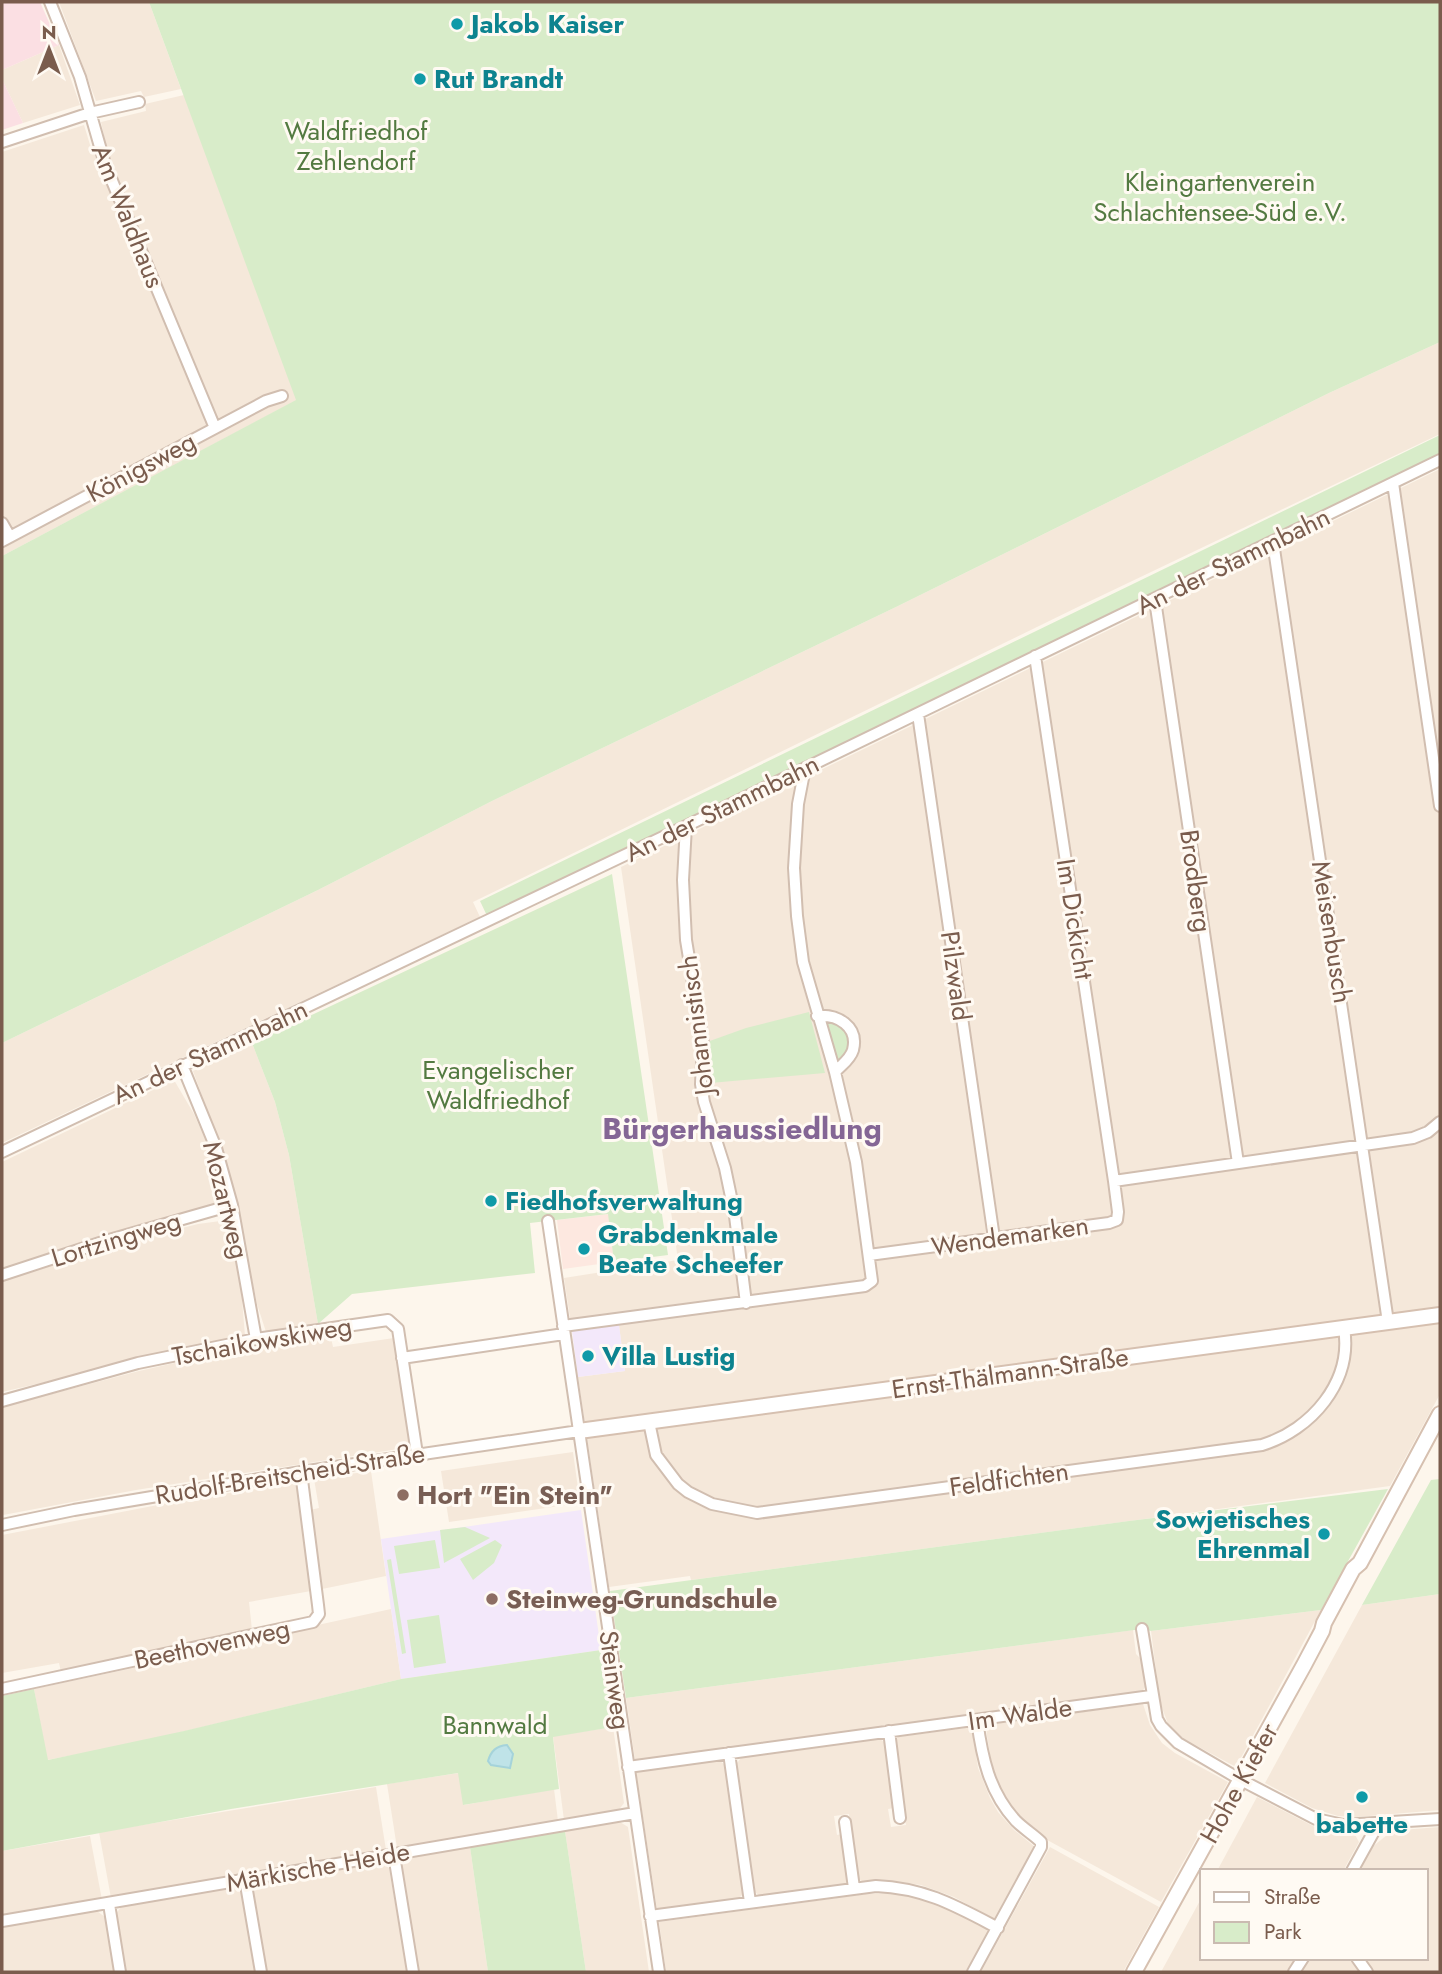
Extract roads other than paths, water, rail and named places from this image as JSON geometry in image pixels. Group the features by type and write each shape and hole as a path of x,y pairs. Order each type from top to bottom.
{"street":[{"name":"Am Waldhaus","path":"50,2 80,77 104,164 215,428"},
{"path":"2,142 90,113 139,102"},
{"name":"Königsweg","path":"6,539 266,401 282,396"},
{"name":"An der Stammbahn","path":"2,1152 686,826 1440,460"},
{"path":"1393,484 1440,806"},
{"path":"2,523 6,539"},
{"name":"Meisenbusch","path":"1273,542 1388,1322"},
{"name":"Brodberg","path":"1155,600 1238,1163"},
{"name":"Im Dickicht","path":"1035,656 1114,1181"},
{"name":"Pilzwald","path":"918,714 994,1238"},
{"path":"402,1358 872,1282 856,1162 835,1072 803,962 796,904 795,856 798,804 804,768"},
{"name":"Johannistisch","path":"686,826 683,880 686,940 703,1043 701,1084 733,1204 746,1303"},
{"path":"817,1016 838,1017 851,1032 852,1051 848,1060 835,1072"},
{"name":"Mozartweg","path":"182,1065 216,1148 232,1205 256,1339"},
{"path":"1114,1181 1413,1138 1428,1132 1440,1122"},
{"name":"Wendemarken","path":"869,1255 1110,1223 1117,1220 1114,1181"},
{"name":"Lortzingweg","path":"2,1275 109,1240 232,1205"},
{"name":"Steinweg","path":"548,1221 659,1972"},
{"name":"Ernst-Thälmann-Straße","path":"579,1431 1440,1315"},
{"name":"Tschaikowskiweg","path":"2,1401 138,1363 256,1339 388,1320 398,1329 417,1454"},
{"name":"Feldfichten","path":"649,1422 656,1455 669,1474 688,1492 725,1508 757,1513 911,1493 1262,1445 1281,1438 1310,1419 1332,1392 1343,1361 1346,1343 1344,1328"},
{"name":"Hohe Kiefer","path":"1134,1972 1322,1631 1329,1625 1347,1593 1359,1571 1360,1563 1440,1414"},
{"name":"Rudolf-Breitscheid-Straße","path":"2,1525 74,1510 301,1472 579,1431"},
{"name":"Beethovenweg","path":"2,1689 313,1622 319,1614 301,1472"},
{"path":"1142,1629 1157,1719 1178,1743 1241,1780 1330,1824 1378,1824 1440,1819"},
{"name":"Im Walde","path":"628,1767 1152,1696"},
{"path":"974,1972 1041,1842 1016,1821 995,1792 982,1755 977,1720"},
{"path":"888,1731 900,1818"},
{"path":"729,1753 750,1902"},
{"name":"Märkische Heide","path":"2,1921 635,1814"},
{"path":"845,1822 855,1888"},
{"path":"1353,1869 1378,1824"},
{"path":"394,1855 413,1972"},
{"path":"245,1879 261,1972"},
{"path":"650,1916 876,1886 915,1890 943,1900 998,1928"},
{"path":"109,1903 120,1972"}],"water":[{"path":"507,1745 513,1754 510,1768 491,1765 488,1761 492,1752"}],"place":[{"name":"Jakob Kaiser","path":"457,24"},
{"name":"Rut Brandt","path":"420,79"},
{"name":"Fiedhofsverwaltung","path":"491,1201"},
{"name":"Grabdenkmale Beate Scheefer","path":"584,1249"},
{"name":"Villa Lustig","path":"588,1356"},
{"name":"Hort \"Ein Stein\"","path":"403,1495"},
{"name":"Sowjetisches Ehrenmal","path":"1324,1534"},
{"name":"Steinweg-Grundschule","path":"492,1599"},
{"name":"babette","path":"1362,1797"}],"district":[{"name":"Bürgerhaussiedlung","path":"742,1129"}],"park label":[{"name":"Waldfriedhof Zehlendorf","path":"356,146"},
{"name":"Kleingartenverein Schlachtensee-Süd e.V.","path":"1220,197"},
{"name":"Evangelischer Waldfriedhof","path":"498,1085"},
{"name":"Bannwald","path":"495,1725"}]}
